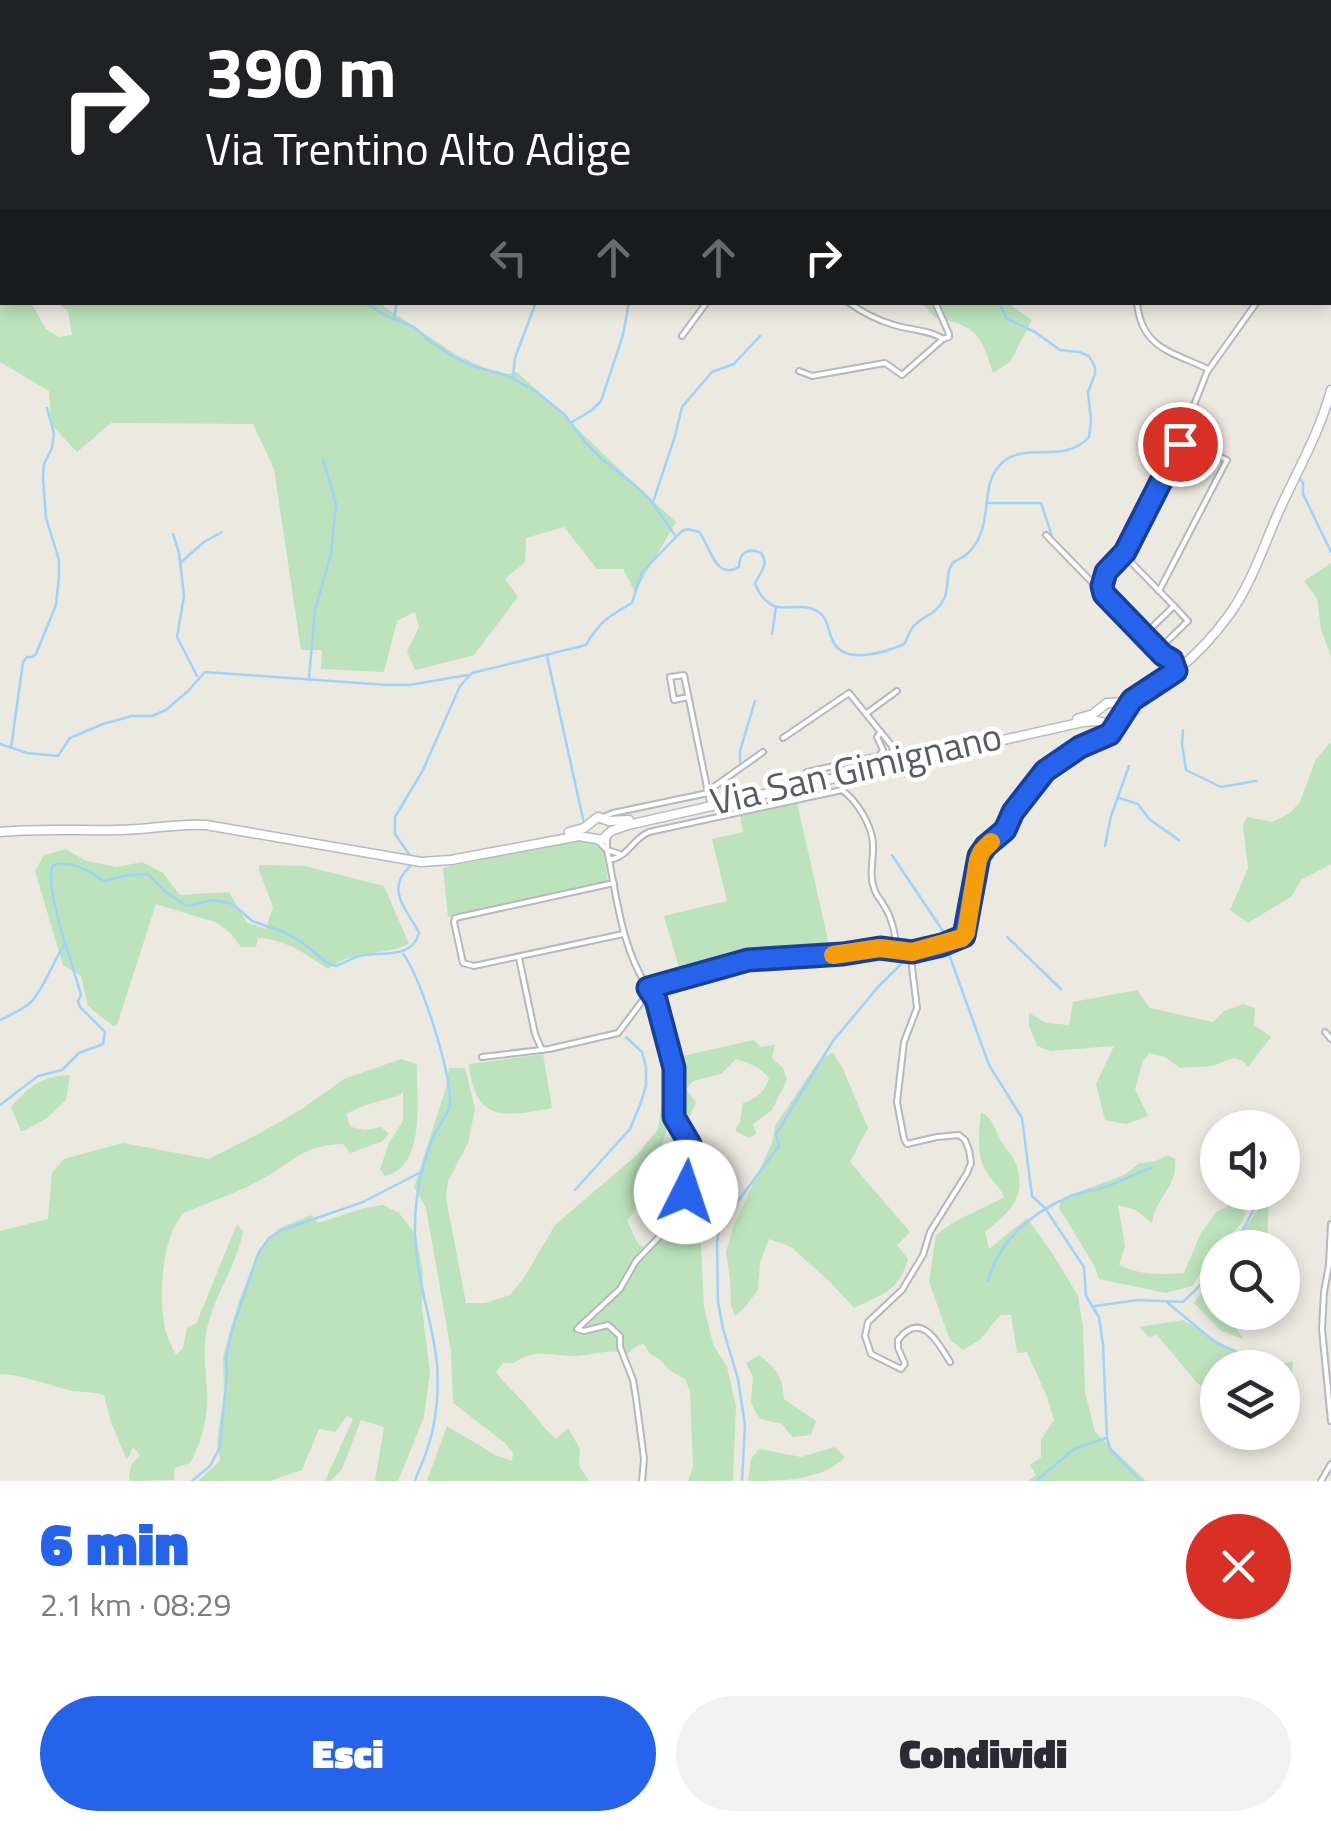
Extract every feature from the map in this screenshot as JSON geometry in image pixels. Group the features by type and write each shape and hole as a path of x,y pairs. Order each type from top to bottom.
{"main road":[{"path":"1134,698 1105,703 1098,716 1108,724 1120,720 1134,698 1189,659 1228,617 1321,420 1331,390"},
{"path":"1115,703 1122,714"},
{"name":"Via San Gimignano","path":"463,858 578,836 594,838 608,827 709,796 890,762 1090,716 1100,708"},
{"name":"Via San Gimignano","path":"463,858 572,832 595,818 608,827 631,824 1086,722 1108,724"},
{"path":"0,832 199,824 404,860 463,858"},
{"path":"589,824 594,838"}],"street":[{"path":"682,336 705,305"},
{"path":"852,305 868,316 936,334 942,340"},
{"path":"799,371 812,376 884,363 902,374 948,337 936,305"},
{"path":"1137,305 1153,342 1209,369"},
{"path":"1094,584 1123,554 1182,439 1209,369 1255,305"},
{"path":"1159,591 1227,460 1182,439"},
{"path":"1046,535 1163,655 1171,660 1189,659"},
{"path":"1123,554 1188,620 1158,650"},
{"path":"1085,574 1098,576 1106,572"},
{"path":"1104,594 1106,572"},
{"path":"1144,635 1174,606"},
{"path":"1163,655 1169,671"},
{"path":"1169,671 1171,660"},
{"path":"688,697 674,700 670,678 684,675 709,796 764,752"},
{"path":"867,713 897,691"},
{"path":"783,738 848,693 892,746 909,757"},
{"path":"648,988 748,960 880,948 910,952 962,938 966,934 982,851 1005,830 1013,812 1045,771 1104,736 1108,724"},
{"path":"807,772 879,756 883,748 877,736 881,732"},
{"path":"890,762 892,746"},
{"path":"608,859 625,854 638,838 649,832 843,790 865,818 871,833 872,882 887,910 896,937 895,949"},
{"path":"608,827 606,850 624,934 636,968 656,1000 674,1068 674,1117 690,1144 692,1158 678,1211 636,1261 620,1289 577,1326 579,1331 612,1327 620,1336 636,1398 644,1460 642,1481"},
{"path":"594,838 617,856"},
{"path":"611,869 617,856"},
{"path":"614,884 456,918 459,948 463,964 474,966 624,934"},
{"path":"910,952 917,1010 904,1042 897,1102 904,1139 907,1144 958,1135 965,1140 971,1163 957,1193 930,1232 923,1254 902,1290 870,1318 865,1336 871,1354 901,1369 905,1364 898,1348 900,1337 912,1329 928,1330 950,1362"},
{"path":"518,957 542,1050"},
{"path":"482,1057 542,1050 619,1032 648,988"},
{"path":"1325,1032 1331,1038"},
{"path":"1331,1224 1322,1329 1331,1421"},
{"path":"1321,1481 1331,1464"}],"green space":[{"path":"0,305 32,305 46,329 59,337 72,335 68,311 60,305 382,305 458,356 501,375 517,372 676,522 635,592 623,569 597,569 564,527 526,538 525,562 505,579 518,597 474,655 415,670 407,651 419,627 415,612 397,621 384,672 321,669 322,650 301,650 274,469 253,424 111,423 77,452 51,424 49,391 0,362"},
{"path":"924,305 1012,305 1032,320 1010,362 993,373 975,334 959,324 934,317"},
{"path":"1331,563 1331,657 1321,629 1317,598 1304,581"},
{"path":"1331,742 1331,864 1301,880 1292,896 1248,923 1230,910 1248,868 1243,825 1247,817 1272,822 1290,813 1300,802 1316,759"},
{"path":"797,803 830,949 818,953 743,956 681,974 664,916 727,901 712,839 743,832 740,816"},
{"path":"578,840 603,849 608,882 448,917 443,868"},
{"path":"66,849 86,861 117,867 142,862 163,873 180,895 229,892 247,923 266,929 273,907 259,865 305,866 384,886 409,944 347,959 328,969 277,941 258,938 256,947 241,947 218,923 156,904 117,1025 113,1026 88,1006 81,976 63,965 35,871 44,855"},
{"path":"1137,990 1150,1008 1213,1022 1224,1011 1243,1004 1255,1008 1254,1025 1271,1037 1248,1067 1234,1058 1212,1066 1180,1068 1165,1057 1149,1053 1135,1089 1148,1116 1126,1124 1105,1120 1096,1084 1114,1046 1051,1051 1037,1046 1029,1013 1046,1023 1069,1025 1073,1002"},
{"path":"754,1040 761,1047 775,1045 772,1058 783,1068 787,1080 772,1110 753,1124 756,1134 749,1138 735,1131 743,1103 760,1094 769,1078 736,1059 721,1074 693,1081 686,1089 696,1102 688,1121 679,1121 675,1088 682,1056"},
{"path":"833,1052 868,1128 850,1162 910,1232 897,1245 908,1259 904,1270 888,1291 854,1308 791,1247 769,1239 760,1263 758,1290 735,1316 726,1252 733,1227 772,1143 775,1126 818,1062"},
{"path":"543,1054 552,1108 506,1114 485,1106 478,1097 469,1064"},
{"path":"401,1059 417,1064 418,1112 413,1145 398,1170 385,1176 380,1169 389,1143 403,1121 403,1092 346,1114 351,1127 381,1127 389,1134 381,1142 350,1153 343,1144 310,1150 255,1183 184,1213 176,1223 166,1252 162,1304 166,1332 176,1355 183,1348 187,1327 196,1324 237,1224 243,1231 206,1334 207,1404 202,1435 190,1463 175,1468 174,1480 131,1481 131,1465 140,1455 133,1447 127,1460 104,1395 0,1374 0,1231 48,1219 52,1173 64,1159 123,1143 209,1159 302,1109 344,1079"},
{"path":"449,1068 465,1068 475,1109 468,1143 448,1181 446,1198 466,1303 485,1303 510,1295 555,1225 638,1154 658,1129 670,1074 669,1121 657,1162 641,1168 641,1202 627,1221 638,1244 648,1250 669,1233 682,1245 701,1244 704,1306 713,1344 727,1367 736,1407 733,1481 688,1481 693,1467 690,1391 685,1379 650,1354 644,1344 627,1354 529,1355 514,1363 503,1363 496,1372 556,1439 568,1428 580,1449 579,1466 589,1481 427,1481 447,1426 495,1455 512,1461 513,1453 453,1403 451,1351 426,1208 414,1187"},
{"path":"70,1075 66,1100 47,1118 21,1131 11,1107 36,1084"},
{"path":"981,1112 1015,1161 1019,1176 1014,1204 985,1232 989,1249 1027,1218 1054,1256 1078,1296 1085,1392 1095,1432 1146,1481 1028,1481 1036,1475 1030,1465 1041,1457 1041,1440 1054,1420 1027,1352 1017,1353 1011,1315 1000,1315 980,1340 963,1350 950,1340 929,1282 936,1235 1004,1197 987,1174 980,1156"},
{"path":"1167,1155 1175,1159 1173,1177 1152,1223 1136,1210 1118,1205 1125,1246 1119,1265 1151,1274 1184,1273 1200,1235 1200,1274 1192,1286 1166,1293 1099,1279 1059,1208 1062,1198 1124,1175 1140,1163"},
{"path":"383,1205 399,1213 416,1235 423,1272 422,1308 430,1373 424,1417 398,1481 375,1481 384,1427 361,1420 342,1469 331,1481 325,1481 353,1419 347,1416 335,1432 319,1429 302,1470 270,1481 198,1481 220,1461 217,1443 224,1393 223,1356 258,1251 278,1229 311,1215 318,1223"},
{"path":"1220,1210 1246,1210 1235,1230 1203,1230"},
{"path":"1257,1210 1268,1210 1268,1230 1244,1230"},
{"path":"1183,1320 1234,1350 1200,1350 1200,1384 1157,1335 1149,1337 1139,1327"},
{"path":"1237,1330 1244,1339 1221,1331"},
{"path":"759,1355 778,1374 784,1399 816,1421 811,1435 792,1437 782,1424 761,1419 756,1413 751,1401 753,1377 746,1363"},
{"path":"835,1447 845,1457 824,1471 787,1480 748,1481 751,1459 759,1449 801,1457"}],"waterway":[{"path":"369,305 414,327 454,357 506,375 537,392 565,415 602,459 652,502 676,537"},
{"path":"394,319 396,305"},
{"path":"513,377 515,358 535,305"},
{"path":"572,422 601,401 623,335 628,305"},
{"path":"411,857 395,834 395,817 423,770 460,686 472,673 586,645 605,620 632,603 642,572 682,531 699,532 724,570 739,567 745,552 761,553 764,565 755,584 762,596 776,607 808,608 821,613 832,639 845,652 864,655 904,644 914,626 941,604 951,565 978,540 989,487 1003,462 1023,453 1069,450 1089,437 1088,392 1095,374 1089,356 1060,350 1007,319 1000,305"},
{"path":"653,502 682,407 712,372 734,364 760,336"},
{"path":"11,748 23,662 36,654 56,605 59,577 59,560 46,518 43,478 54,434 47,408"},
{"path":"309,678 315,610 331,554 336,504 323,459"},
{"path":"1299,478 1331,552"},
{"path":"988,503 1041,503 1052,536"},
{"path":"180,563 222,532"},
{"path":"173,534 184,596 177,637 197,676"},
{"path":"772,634 776,607"},
{"path":"547,656 584,823"},
{"path":"0,744 27,753 58,756 70,738 103,724 166,710 205,672 387,685 468,675"},
{"path":"740,763 755,701"},
{"path":"1183,730 1186,770 1221,787 1256,781"},
{"path":"1105,846 1129,766"},
{"path":"1119,798 1138,804 1149,819 1179,840"},
{"path":"892,855 943,931 989,1065 1022,1118 1032,1196 1045,1208 1084,1267 1086,1296 1099,1317 1103,1345 1107,1438 1110,1449 1141,1481"},
{"path":"0,1105 38,1076 62,1070 79,1053 103,1044 105,1032 78,1001 81,995 52,891 53,865 80,867 104,881 148,874 187,906 213,900 233,904 252,921 284,932 336,966 360,956 403,951 415,942 419,933 399,892 401,878 411,865"},
{"path":"1007,937 1061,989"},
{"path":"0,1020 34,998 65,944"},
{"path":"403,954 434,1027 450,1092 450,1105 429,1149 416,1211 418,1265 438,1379 433,1429 415,1481"},
{"path":"742,1481 745,1425 738,1379 718,1302 720,1225 779,1146 776,1134 833,1041 907,958"},
{"path":"575,1190 630,1129 640,1105 646,1067 642,1052 626,1037"},
{"path":"988,1281 1000,1253 1030,1219 1071,1196 1103,1188 1151,1168"},
{"path":"192,1481 210,1466 220,1447 232,1330 259,1252 269,1238 363,1202 421,1172"},
{"path":"1243,1230 1253,1210"},
{"path":"1095,1306 1138,1300 1183,1302 1200,1285"},
{"path":"1168,1303 1216,1343 1233,1350"},
{"path":"1036,1481 1074,1449 1106,1438"}],"slow traffic":[{"path":"833,955 880,948 912,952 962,938 978,860 991,842"}],"route":[{"path":"686,1192 691,1174 690,1144 674,1117 674,1068 656,1000 648,988 748,960 880,948 912,952 964,936 979,856 1005,830 1012,813 1039,777 1080,747 1110,734 1132,700 1176,671 1172,660 1104,594 1102,586 1106,572 1127,548 1180,444"}]}
